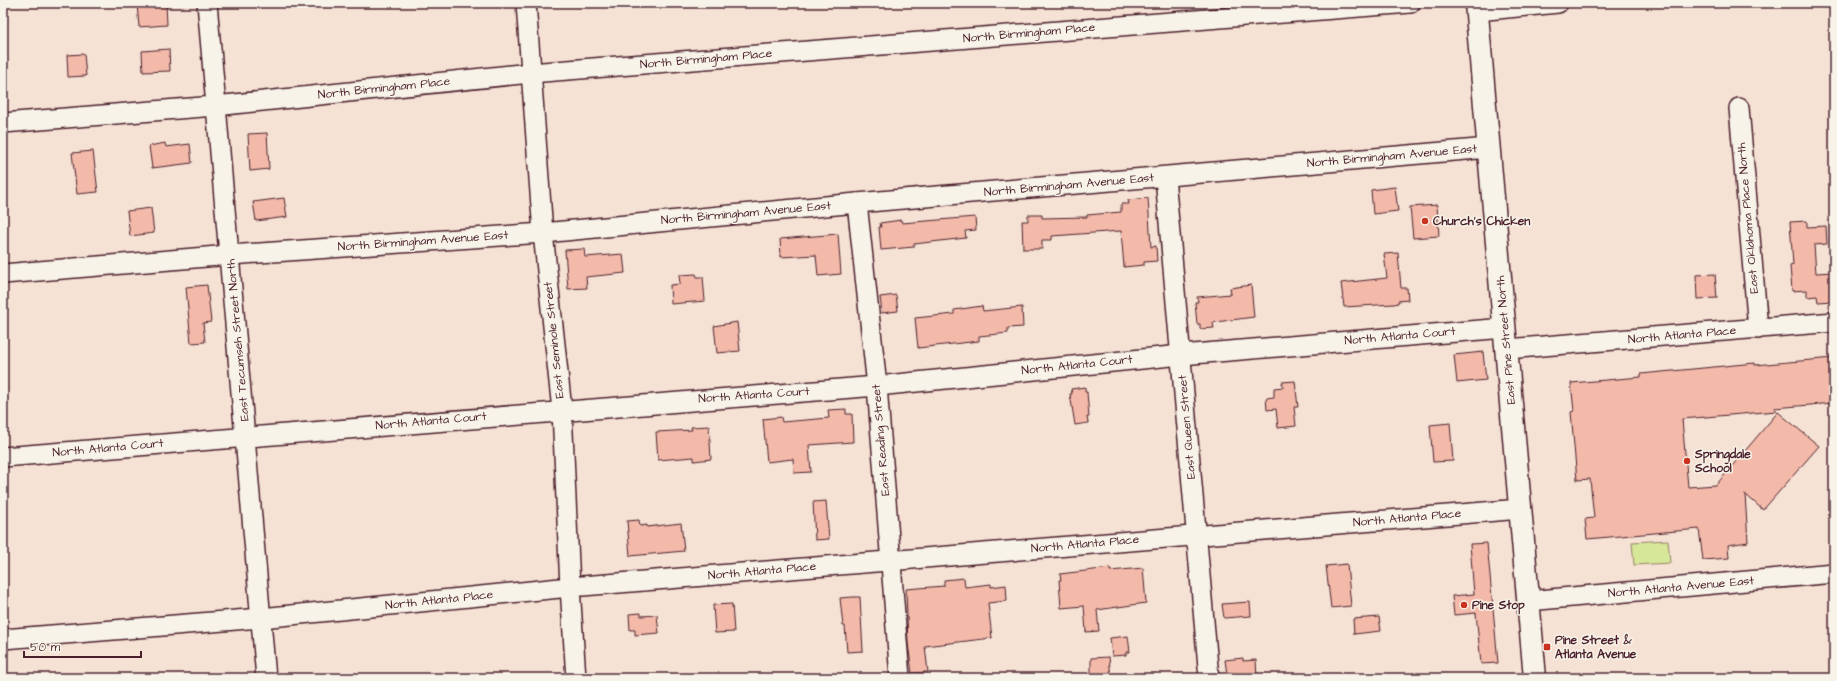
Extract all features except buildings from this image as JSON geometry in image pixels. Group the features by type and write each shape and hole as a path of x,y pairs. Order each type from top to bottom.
{"main road":[{"name":"East Pine Street North","path":"1477,7 1535,678"}],"street":[{"name":"East Tecumseh Street North","path":"207,3 266,678"},
{"name":"East Seminole Street","path":"526,3 543,232 562,410 570,587 576,678"},
{"name":"North Birmingham Place","path":"3,123 215,106 530,73 1410,3"},
{"path":"1477,7 1558,3"},
{"name":"East Oklahoma Place North","path":"1738,108 1758,329"},
{"name":"North Birmingham Avenue East","path":"3,274 230,255 543,232 1489,148"},
{"name":"East Queen Street","path":"1165,177 1209,678"},
{"name":"East Reading Street","path":"857,203 877,386 900,678"},
{"name":"North Atlanta Place","path":"1506,338 1758,329 1834,322"},
{"name":"North Atlanta Court","path":"3,457 562,410 877,386 1181,354 1506,338"},
{"name":"North Atlanta Place","path":"3,639 261,618 570,587 1521,509"},
{"name":"North Atlanta Avenue East","path":"1528,601 1834,573"}],"green space":[{"path":"1668,540 1670,563 1634,565 1632,542"}],"place":[{"name":"Church's Chicken","path":"1425,221"},
{"name":"Springdale School","path":"1687,461"},
{"name":"Pine Stop","path":"1464,605"},
{"name":"Pine Street & Atlanta Avenue","path":"1547,647"}]}
